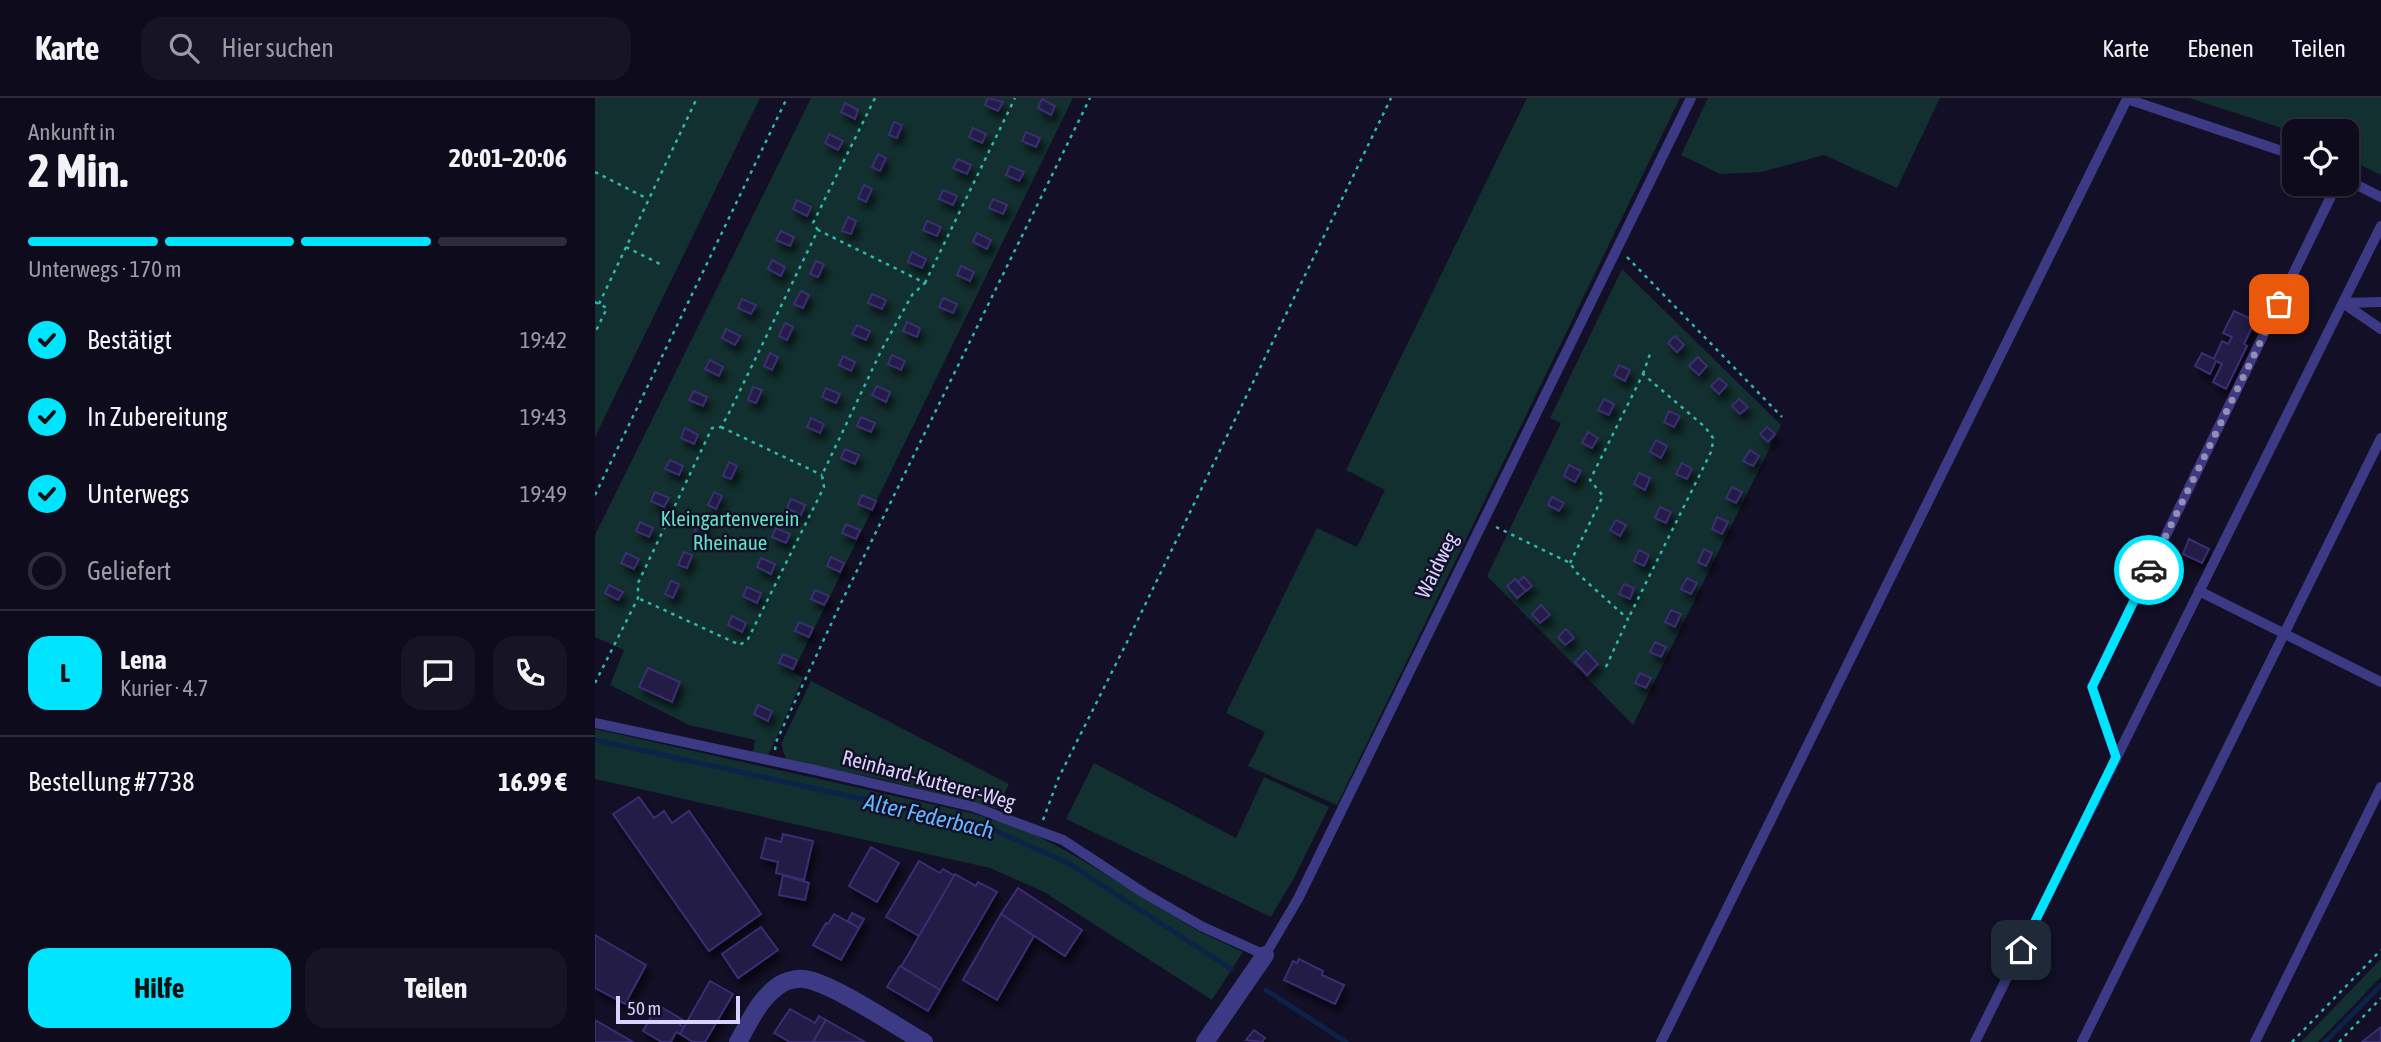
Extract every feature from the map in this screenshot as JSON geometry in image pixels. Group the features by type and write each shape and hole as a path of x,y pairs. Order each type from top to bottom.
{"street":[{"name":"Waidweg","path":"1205,1042 1265,955"},
{"path":"738,1042 771,991 785,981 803,978 825,985 924,1042"}],"lane":[{"name":"Waidweg","path":"1265,955 1299,899 1691,98"},
{"path":"1661,1042 2127,99 2282,151"},
{"path":"2359,186 2381,197"},
{"path":"2116,757 2092,687 2331,196"},
{"path":"1975,1042 2381,226"},
{"path":"2343,303 2381,302"},
{"path":"2343,303 2381,329"},
{"path":"2083,1042 2381,438"},
{"path":"2199,591 2381,682"},
{"name":"Reinhard-Kutterer-Weg","path":"595,723 974,807 1040,830 1074,846 1144,893 1201,926 1265,955"},
{"path":"2255,1042 2381,787"}],"path":[{"path":"595,333 607,308 597,303 697,98"},
{"path":"595,495 787,98"},
{"path":"875,98 813,223 818,230 925,283"},
{"path":"638,598 740,645 748,639 824,487 822,475 882,349 912,295 925,283 1015,98"},
{"path":"773,761 776,743 840,605 1090,98"},
{"path":"1040,830 1047,803 1059,777 1123,651 1391,98"},
{"path":"595,172 648,199"},
{"path":"721,427 818,230"},
{"path":"626,247 662,265"},
{"path":"1618,247 1782,417"},
{"path":"1570,563 1603,496 1590,480 1643,374 1650,354"},
{"path":"1605,669 1712,450 1713,438 1705,427 1643,374"},
{"path":"595,683 638,598 638,583 712,428 721,427 822,475"},
{"path":"1483,521 1570,563 1577,573 1628,620"},
{"path":"2292,1042 2381,950"},
{"path":"2339,1042 2381,998"}],"green space":[{"path":"595,98 760,98 595,437"},
{"name":"Kleingartenverein Rheinaue","path":"811,98 1073,98 793,672 803,678 768,756 753,753 755,740 689,725 610,685 624,650 595,637 595,535"},
{"path":"1527,98 1680,98 1337,805 1248,766 1265,732 1226,713 1317,528 1357,547 1385,490 1346,470"},
{"path":"1708,98 1940,98 1897,188 1824,155 1762,172 1720,174 1681,155"},
{"path":"2189,98 2381,98 2381,175 2359,164 2359,119 2282,119 2282,128"},
{"path":"1622,269 1781,425 1633,725 1487,576 1561,423 1550,418"},
{"path":"811,681 1009,784 997,809 881,779 786,760 781,744"},
{"path":"595,729 971,813 1029,831 1198,931 1243,952 1212,1000 1044,892 990,868 595,779"},
{"path":"1094,763 1236,838 1264,777 1329,807 1295,876 1271,917 1066,819"},
{"path":"2381,959 2381,977 2318,1042 2301,1042"}],"building":[{"path":"988,98 1003,102 998,111 985,105"},
{"path":"1042,99 1055,106 1051,115 1038,108"},
{"path":"845,103 858,110 855,119 841,112"},
{"path":"894,122 902,125 897,138 889,135"},
{"path":"973,128 986,134 982,143 969,137"},
{"path":"1026,132 1040,138 1036,147 1022,141"},
{"path":"829,134 843,141 838,150 825,143"},
{"path":"878,154 886,158 880,171 872,167"},
{"path":"958,159 971,165 967,174 953,168"},
{"path":"1010,166 1024,172 1019,181 1006,175"},
{"path":"864,185 872,189 866,202 858,198"},
{"path":"943,190 957,196 953,205 939,199"},
{"path":"993,199 1007,205 1003,214 989,208"},
{"path":"797,200 811,207 807,216 793,209"},
{"path":"848,217 856,221 851,234 842,231"},
{"path":"927,221 941,227 937,236 923,230"},
{"path":"781,231 794,237 790,246 776,240"},
{"path":"977,233 991,240 987,249 973,242"},
{"path":"912,252 926,259 922,268 908,262"},
{"path":"772,260 785,267 781,276 768,269"},
{"path":"816,261 824,264 818,277 810,274"},
{"path":"961,266 974,272 970,281 957,275"},
{"path":"801,291 809,295 803,308 794,304"},
{"path":"872,294 886,300 882,309 868,303"},
{"path":"943,298 957,304 953,313 939,307"},
{"path":"742,299 756,305 751,314 738,308"},
{"path":"2234,311 2255,321 2244,344 2247,346 2226,389 2213,382 2222,364 2216,361 2210,374 2195,366 2202,353 2214,359 2222,341 2228,344 2232,337 2223,333"},
{"path":"907,322 920,328 917,337 903,331"},
{"path":"785,323 793,327 787,340 779,336"},
{"path":"857,325 870,331 866,340 852,334"},
{"path":"726,329 740,336 735,345 722,338"},
{"path":"1675,336 1684,345 1677,352 1668,343"},
{"path":"770,353 778,357 772,370 764,366"},
{"path":"892,355 905,361 901,370 888,364"},
{"path":"843,356 855,362 851,371 839,365"},
{"path":"1698,357 1707,366 1699,375 1689,366"},
{"path":"710,360 723,367 719,376 705,369"},
{"path":"1619,365 1630,370 1625,381 1614,375"},
{"path":"1719,378 1727,385 1719,394 1711,386"},
{"path":"877,386 890,392 886,402 872,395"},
{"path":"753,387 762,390 756,403 748,400"},
{"path":"826,388 840,394 836,403 822,397"},
{"path":"694,391 707,397 703,406 689,400"},
{"path":"1604,399 1614,404 1609,415 1598,410"},
{"path":"1739,399 1748,407 1740,414 1732,406"},
{"path":"1669,411 1680,416 1674,427 1664,422"},
{"path":"861,417 875,423 871,432 857,426"},
{"path":"811,418 824,424 820,433 807,427"},
{"path":"1767,427 1775,434 1768,442 1760,434"},
{"path":"685,428 698,435 694,444 681,438"},
{"path":"1588,432 1598,438 1592,448 1582,443"},
{"path":"1656,440 1667,446 1661,458 1650,452"},
{"path":"845,449 859,455 855,464 841,458"},
{"path":"1750,450 1759,456 1753,466 1743,461"},
{"path":"670,460 683,466 679,475 665,469"},
{"path":"729,462 737,466 731,479 723,476"},
{"path":"1682,463 1692,469 1687,479 1676,474"},
{"path":"1569,465 1581,471 1575,482 1564,476"},
{"path":"1639,473 1650,478 1645,490 1634,484"},
{"path":"1732,487 1742,492 1736,503 1726,498"},
{"path":"655,492 669,498 664,507 651,501"},
{"path":"714,492 722,496 716,509 708,505"},
{"path":"862,495 876,501 872,510 858,504"},
{"path":"1552,497 1564,503 1559,511 1548,505"},
{"path":"791,499 805,505 801,515 787,508"},
{"path":"1660,507 1671,512 1666,523 1655,518"},
{"path":"1717,517 1728,522 1722,534 1712,529"},
{"path":"1616,520 1626,525 1620,536 1610,530"},
{"path":"640,522 653,528 649,537 636,531"},
{"path":"699,522 707,526 701,539 693,536"},
{"path":"846,524 860,530 856,539 842,533"},
{"path":"776,528 790,534 786,543 772,537"},
{"path":"2189,539 2209,549 2202,563 2183,554"},
{"path":"1704,549 1712,553 1706,566 1698,562"},
{"path":"1639,550 1649,555 1644,566 1634,561"},
{"path":"684,552 692,555 687,568 678,565"},
{"path":"626,553 639,559 634,569 621,563"},
{"path":"831,557 844,563 840,572 827,566"},
{"path":"761,558 775,564 771,574 757,567"},
{"path":"1524,577 1532,586 1526,591 1518,582"},
{"path":"1687,578 1697,583 1691,594 1681,589"},
{"path":"1515,579 1526,591 1517,598 1507,586"},
{"path":"671,581 679,584 673,598 665,594"},
{"path":"1624,584 1634,588 1630,599 1619,594"},
{"path":"609,585 623,592 618,600 605,593"},
{"path":"747,587 761,593 757,603 743,596"},
{"path":"815,590 829,596 824,605 811,599"},
{"path":"1541,605 1550,615 1540,623 1532,614"},
{"path":"1671,610 1681,614 1675,627 1665,622"},
{"path":"732,616 746,623 742,632 728,625"},
{"path":"799,622 813,628 809,637 795,631"},
{"path":"1566,629 1574,638 1565,645 1558,637"},
{"path":"1655,642 1666,647 1661,657 1650,652"},
{"path":"1586,651 1598,664 1587,675 1575,662"},
{"path":"783,654 797,660 793,669 779,663"},
{"path":"648,668 680,682 672,702 639,687"},
{"path":"1640,673 1651,678 1646,688 1635,683"},
{"path":"758,705 772,711 768,721 754,714"},
{"path":"639,797 654,818 664,811 672,823 689,811 761,914 709,951 613,814"},
{"path":"783,834 813,841 804,880 776,873 778,862 761,858 766,838 781,842"},
{"path":"871,847 899,863 877,902 849,886"},
{"path":"919,861 940,873 943,869 955,876 919,936 886,917"},
{"path":"955,874 976,886 978,882 997,892 940,990 901,967"},
{"path":"783,875 809,883 805,900 779,895"},
{"path":"1018,888 1082,930 1065,956 1001,914"},
{"path":"852,913 864,919 859,928 848,921"},
{"path":"834,914 859,928 841,960 813,945"},
{"path":"1001,914 1034,936 997,1000 963,980"},
{"path":"761,927 778,950 738,978 722,954"},
{"path":"595,935 646,965 625,1004 595,988"},
{"path":"1299,959 1323,971 1322,975 1344,985 1335,1004 1284,980 1293,961 1297,963"},
{"path":"900,966 940,990 928,1011 887,987"},
{"path":"710,981 733,994 705,1042 693,1042 680,1034"},
{"path":"658,1005 683,1020 680,1025 684,1027 680,1034 676,1032 671,1042 662,1042 643,1031"},
{"path":"790,1009 815,1023 819,1016 826,1020 813,1042 790,1042 774,1033"},
{"path":"595,1020 633,1042 595,1042"},
{"path":"826,1020 865,1042 813,1042"},
{"path":"2381,1027 2381,1042 2362,1042"},
{"path":"1254,1030 1265,1038 1262,1042 1246,1040"}],"waterway":[{"name":"Alter Federbach","path":"595,740 971,823 996,831 1068,863 1231,969"},
{"name":"Alter Federbach","path":"2325,1042 2381,985"},
{"name":"Alter Federbach","path":"1266,990 1346,1042"}],"way so far":[{"path":"2149,570 2279,304"}],"route":[{"path":"2021,950 2116,757 2092,687 2149,570"}]}
